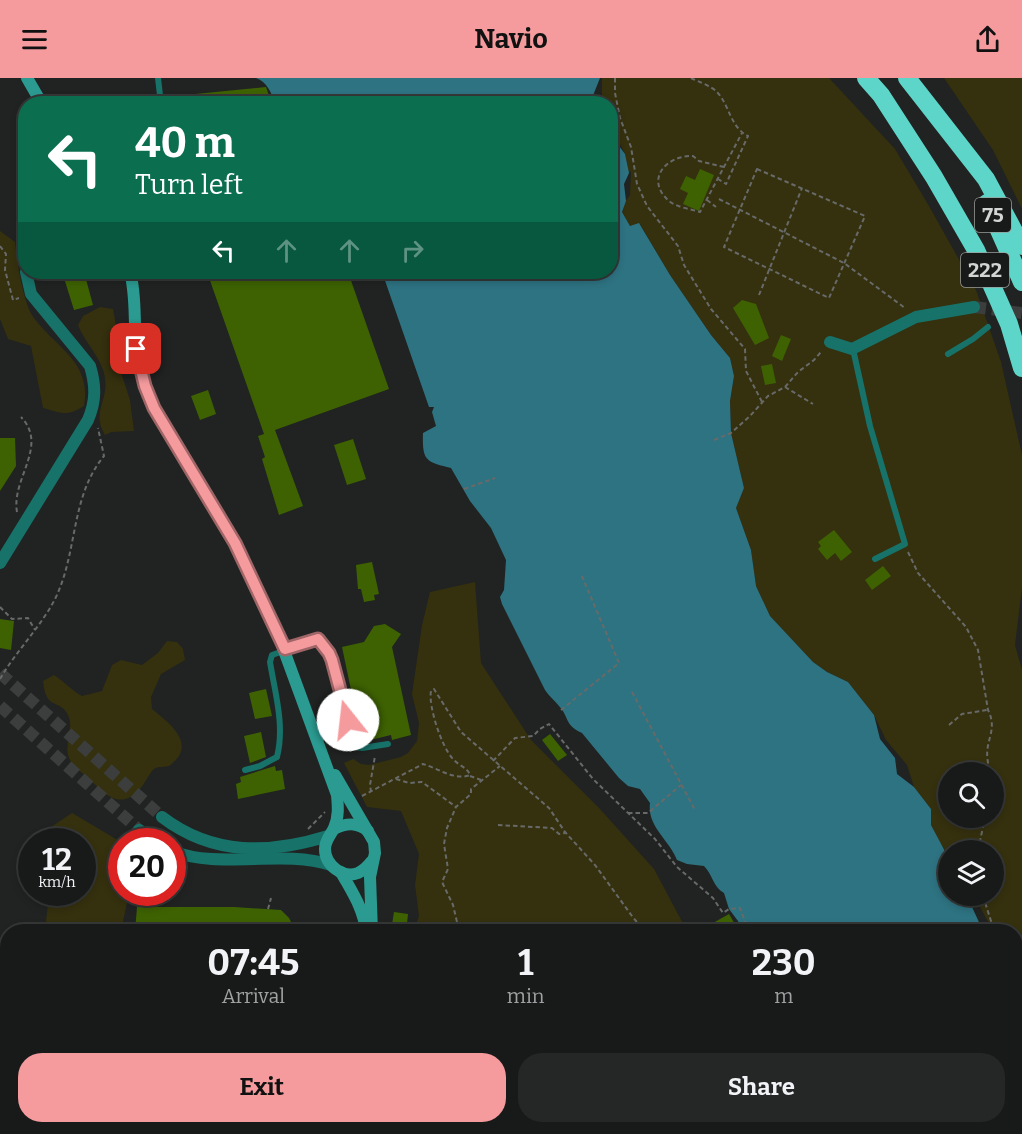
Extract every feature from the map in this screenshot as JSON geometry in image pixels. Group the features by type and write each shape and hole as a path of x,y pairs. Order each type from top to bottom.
{"highway":[{"name":"222","path":"866,78 881,95 934,177 976,250 1010,324 1022,368"},
{"name":"222","path":"908,78 986,179 1022,246"},
{"name":"75","path":"962,150 1004,238 1022,282"}],"street":[{"path":"27,78 37,96"},
{"path":"0,563 88,420 96,396 90,366 31,294 26,279"},
{"path":"132,279 136,300 136,349 145,386 154,408 235,543 285,649 337,795 337,816 325,848 326,857 359,903 365,924"},
{"path":"830,342 852,348 916,316 974,306"},
{"path":"321,751 374,842 375,853 370,877 372,924"},
{"path":"162,817 178,830 193,837 239,848 274,849 331,833 344,824 355,824 370,833"},
{"path":"186,854 203,858 293,858 320,862 336,869 359,873 372,861"}],"lane":[{"path":"158,78 160,96"},
{"path":"948,354 988,327"},
{"path":"852,348 870,426 905,544 874,559"},
{"path":"245,770 260,766 277,757 280,744 279,711 270,662 272,655 318,639 332,660 357,747 388,744"}],"path":[{"path":"615,78 616,96"},
{"path":"691,78 716,90 725,103 733,122 742,133 748,136 726,184 718,179"},
{"path":"618,108 631,147 637,184 646,206 678,246 684,265 711,309 745,349 746,371 762,402"},
{"path":"724,166 699,161 693,156 678,157 663,168 658,185 670,202 700,212 742,133"},
{"path":"757,169 802,188 865,216 829,298 724,247 757,169"},
{"path":"759,295 802,188"},
{"path":"719,199 844,263 916,316"},
{"path":"707,201 716,207"},
{"path":"0,246 6,254 5,270 13,300 18,298"},
{"path":"714,440 730,433 768,396 785,387 830,342"},
{"path":"785,387 813,404"},
{"path":"21,417 29,425 32,435 30,452 15,495 16,511 23,528"},
{"path":"0,679 55,598 64,573 85,485 104,456 100,430 88,420"},
{"path":"464,489 495,478"},
{"path":"905,544 918,573 966,627 978,650 993,728 987,741 986,752 989,762"},
{"path":"561,710 619,663 581,574"},
{"path":"0,607 12,619 28,618 35,630"},
{"path":"470,776 469,771 453,760 444,747 430,700 432,689 435,690 461,732 549,808 565,832 596,865 638,924"},
{"path":"632,692 695,810"},
{"path":"949,725 962,714 988,710"},
{"path":"493,760 515,738 533,736 549,724 594,779 655,839 677,867 713,898 723,913 729,909 740,908 746,924"},
{"path":"371,792 374,760"},
{"path":"358,798 423,764 449,774 470,776 481,780"},
{"path":"464,924 457,922 453,905 442,882 448,869 444,844 447,828 456,807 471,794 471,789 500,766"},
{"path":"395,778 409,783 422,782 456,807"},
{"path":"628,813 648,813 681,785"},
{"path":"498,825 552,828 559,834 565,832"},
{"path":"268,909 271,898"},
{"path":"986,906 993,924"}],"shaded area":[{"path":"602,78 829,78 895,149 976,290 1001,362 1022,455 1022,587 1015,645 1022,670 1022,924 989,924 979,906 1004,906 1004,840 938,840 931,825 931,809 914,787 907,765 886,740 874,715 848,682 813,662 770,616 756,586 751,550 736,508 744,488 731,433 730,401 734,376 730,358 711,335 670,275 640,224 630,226 622,212 630,195 631,171 629,173 625,154 618,140 618,96 602,96"},
{"path":"944,78 1022,78 1022,209 993,150"},
{"path":"0,231 15,242 18,279 21,279 30,311 43,329 70,357 83,378 84,406 73,412 64,413 43,408 31,346 8,339 0,319"},
{"path":"100,307 113,309 117,331 116,357 130,400 134,431 111,432 105,435 100,425 105,378 101,364 78,325 83,316"},
{"path":"475,582 481,663 531,740 600,809 654,869 683,924 416,924 419,916 415,885 419,854 401,811 367,807 344,763 353,759 361,764 369,765 401,757 408,753 417,741 419,723 412,694 422,625 430,592"},
{"path":"167,641 177,642 183,649 185,660 161,674 151,697 152,709 179,736 182,749 170,765 154,769 135,794 125,799 113,798 71,762 67,749 70,726 68,715 65,710 47,697 43,681 54,675 82,696 102,691 112,665 121,660 142,665 158,653"},
{"path":"72,813 108,834 108,906 126,906 122,924 46,924 48,906 96,906 96,828 50,828"}],"water":[{"path":"256,78 600,78 593,96 272,96"},
{"path":"618,144 625,154 629,173 624,184 626,201 622,212 630,226 639,223 670,275 711,335 730,358 734,376 730,401 731,433 744,488 736,508 751,550 756,586 770,616 813,662 848,682 874,715 880,739 895,758 897,774 914,787 931,809 931,825 939,840 938,906 972,906 980,924 739,924 729,909 724,893 718,888 707,869 704,866 677,860 655,826 650,803 640,789 628,786 619,778 582,733 570,724 562,710 545,690 502,604 500,597 504,590 506,560 491,528 470,501 451,468 431,462 425,455 423,433 436,426 432,412 434,407 429,407 384,279 618,279"}],"building":[{"path":"266,87 269,96 175,96"},
{"path":"700,169 714,175 699,211 683,204 688,193 680,189 686,176 695,180"},
{"path":"64,279 86,279 93,305 74,310"},
{"path":"209,279 350,279 389,389 275,430 303,506 279,515 262,459 265,457 258,436 264,434"},
{"path":"742,300 756,304 769,338 755,345 733,308"},
{"path":"781,335 791,339 782,361 772,356"},
{"path":"772,364 776,383 765,385 761,366"},
{"path":"208,390 216,414 200,420 191,396"},
{"path":"0,438 15,438 16,466 0,491"},
{"path":"353,439 366,479 347,485 334,445"},
{"path":"834,530 852,552 841,561 835,553 827,560 818,549 821,546 818,542"},
{"path":"372,562 379,594 374,595 375,600 364,602 361,589 358,589 356,565"},
{"path":"883,566 891,576 872,590 865,580"},
{"path":"0,619 14,621 11,650 0,648"},
{"path":"385,624 401,634 392,647 411,735 392,740 391,735 362,742 342,647 364,642 374,626"},
{"path":"266,689 272,716 255,719 249,693"},
{"path":"261,732 266,757 250,763 244,736"},
{"path":"550,734 567,755 558,761 542,740"},
{"path":"275,766 276,771 282,770 285,789 238,799 236,784 241,782 240,777"},
{"path":"137,907 234,907 281,910 292,924 136,924"},
{"path":"394,912 408,914 407,924 392,924"},
{"path":"729,914 735,924 711,924"}],"tunnel":[{"path":"974,307 1022,313"},
{"path":"0,673 162,817"},
{"path":"0,706 137,828"}],"route":[{"path":"136,349 145,386 154,408 235,543 285,649 318,639 332,660 348,720"}]}
